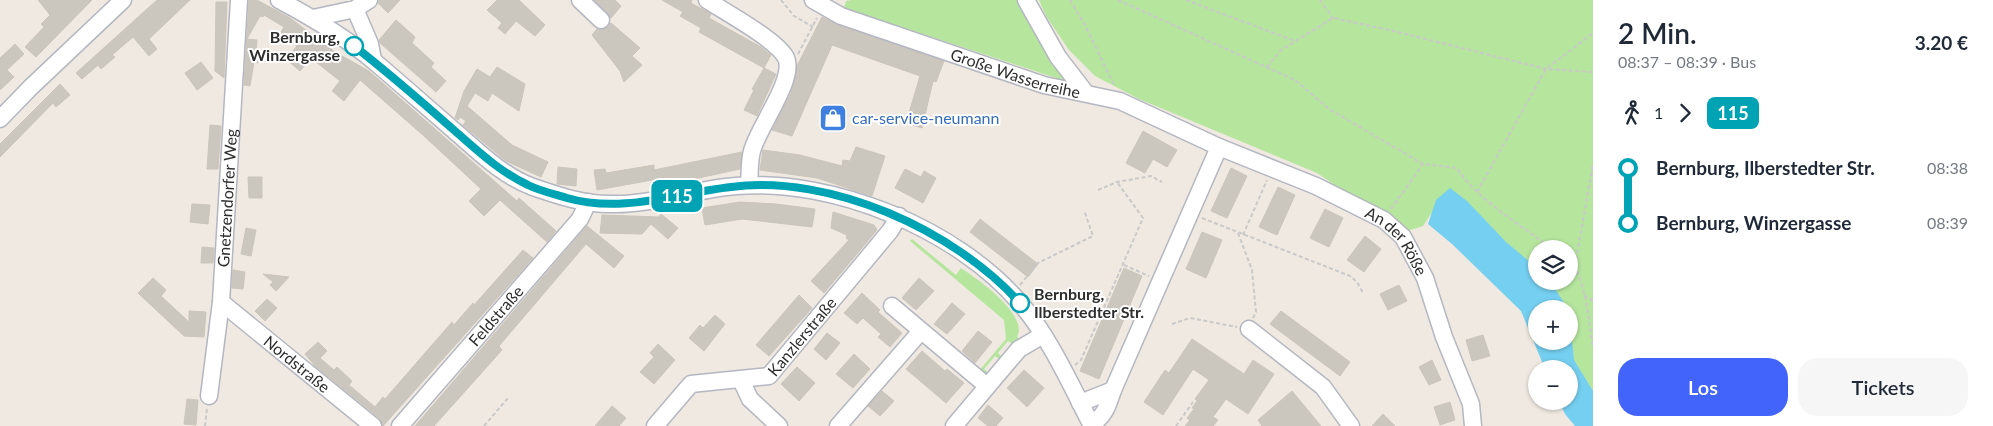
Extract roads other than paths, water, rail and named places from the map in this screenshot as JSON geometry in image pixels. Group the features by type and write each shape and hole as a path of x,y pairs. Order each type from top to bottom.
{"street":[{"path":"0,119 123,0"},
{"name":"Gnetzendorfer Weg","path":"209,396 221,302 238,0"},
{"path":"280,0 313,18 373,60 504,171 528,185 588,202 614,204 644,202 749,185 814,191 856,201 899,216 973,261 1012,294 1043,335 1092,425 1106,412 1113,390 1219,147"},
{"path":"313,18 355,9 369,0"},
{"path":"580,0 601,20"},
{"path":"707,0 771,43 785,56 788,63 788,76 757,136 752,152 749,185"},
{"path":"1026,0 1058,57 1085,92"},
{"name":"Große Wasserreihe","path":"817,3 841,16 1044,85 1085,92 1120,102 1219,147"},
{"path":"355,9 370,44 373,60"},
{"name":"An der Röße","path":"1219,147 1273,168 1361,208 1384,220 1403,237 1425,278 1444,338 1471,404 1473,426"},
{"name":"Feldstraße","path":"400,426 580,219 588,202"},
{"name":"Kanzlerstraße","path":"655,426 691,384 769,376 890,231 899,216"},
{"name":"Nordstraße","path":"221,302 372,426"},
{"path":"892,306 987,386"},
{"path":"1249,329 1323,387 1351,426"},
{"path":"838,426 921,331"},
{"path":"954,426 1019,350 1043,335"},
{"path":"741,380 750,399 779,426"},
{"path":"1080,403 1113,390"}],"water":[{"path":"1450,188 1467,201 1506,242 1528,260 1528,290 1556,290 1562,300 1528,300 1528,328 1521,311 1452,244 1428,224 1436,200"},
{"path":"1537,350 1573,350 1574,360 1541,360"},
{"path":"1578,367 1593,391 1593,426 1575,426 1563,410 1578,410"}],"place":[{"name":"Bernburg, Winzergasse","path":"354,46"},
{"name":"car-service-neumann","path":"833,118"},
{"name":"Bernburg, Ilberstedter Str.","path":"1020,303"}]}
